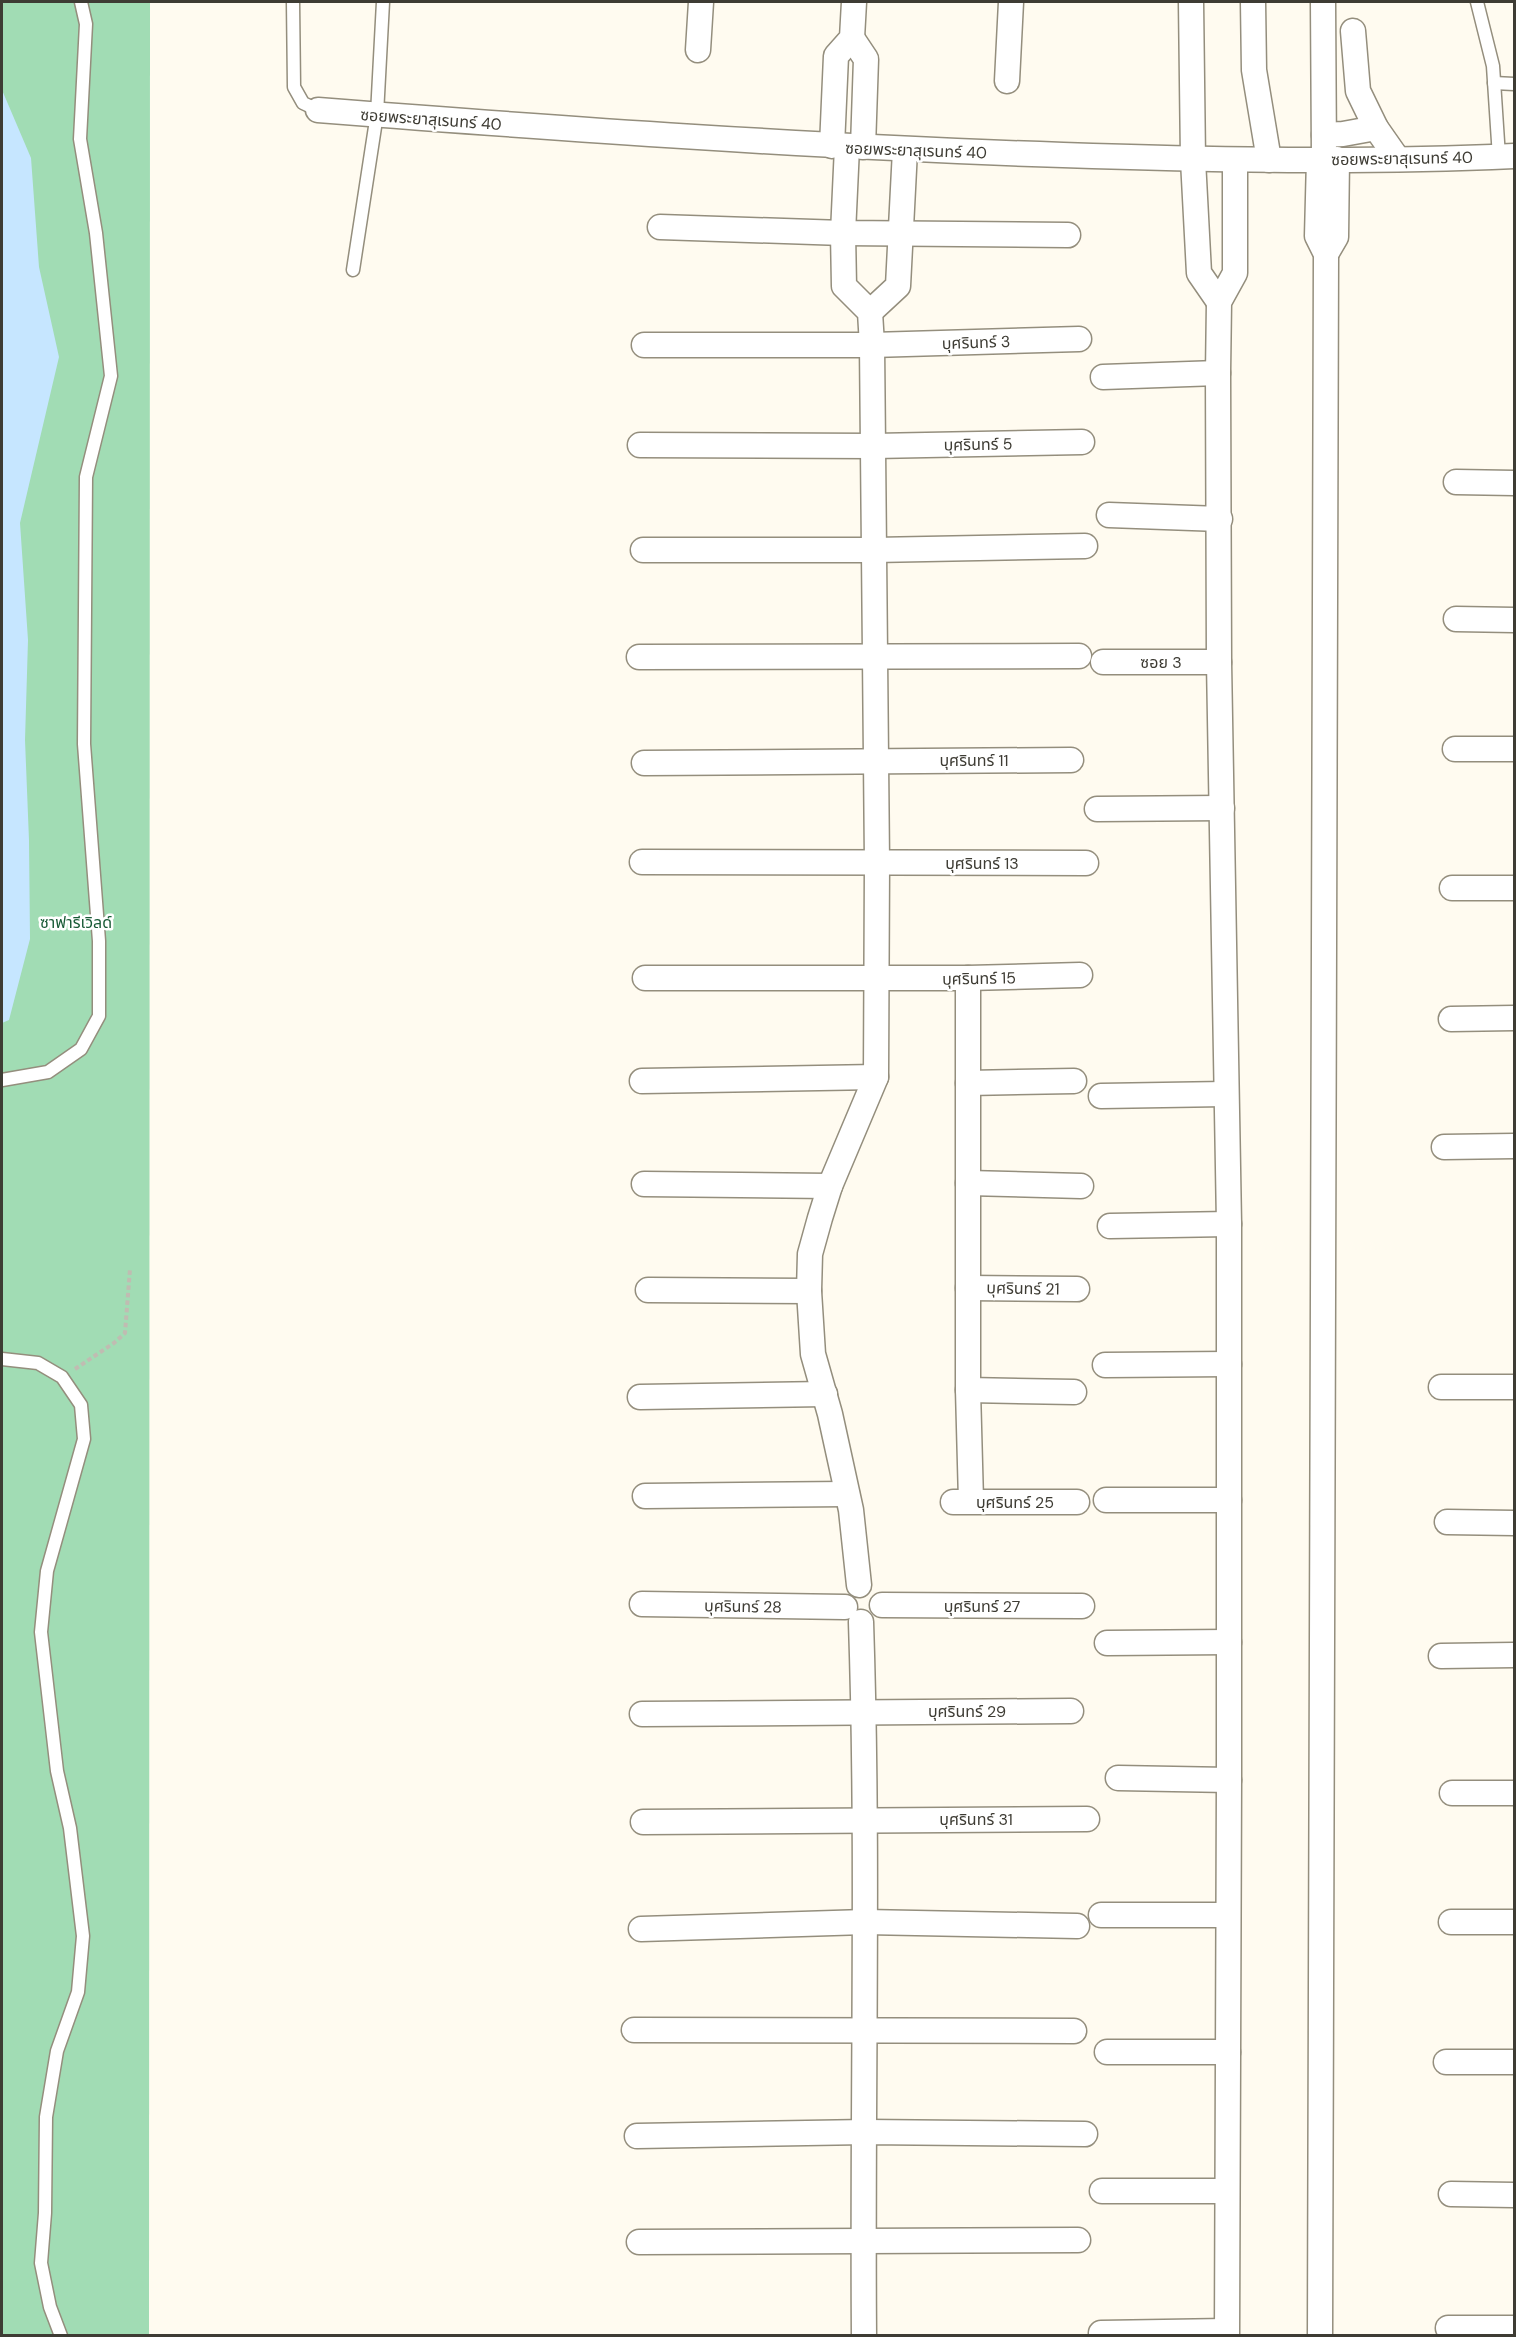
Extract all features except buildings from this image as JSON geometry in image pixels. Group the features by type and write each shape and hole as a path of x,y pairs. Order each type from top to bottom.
{"street":[{"path":"698,50 701,2"},
{"path":"854,2 852,38 836,56 847,147 843,233 844,286 870,312 872,345 876,658 876,1077 830,1186 810,1254 809,1290 813,1354 825,1394 848,1494 859,1585"},
{"path":"1007,81 1011,2"},
{"path":"1191,2 1193,160 1199,273 1219,302"},
{"path":"1253,2 1254,70 1269,160"},
{"path":"1320,2336 1326,254 1317,236 1327,159 1324,135 1323,2"},
{"path":"1353,31 1358,91 1363,106 1397,158"},
{"name":"ซอยพระยาสุเรนทร์ 40","path":"318,110 667,137 905,150 1193,160 1507,157"},
{"path":"1324,135 1376,128"},
{"path":"870,312 898,286 905,150"},
{"path":"1101,2332 1227,2333 1229,1224 1219,662 1218,373 1219,302 1235,273 1235,160"},
{"path":"660,227 843,233 1068,235"},
{"name":"บุศรินทร์ 3","path":"644,345 872,345 1079,339"},
{"path":"1103,377 1218,373"},
{"name":"บุศรินทร์ 5","path":"640,445 874,446 1082,442"},
{"path":"1456,482 1515,483"},
{"path":"1109,515 1220,519"},
{"path":"643,550 874,550 1085,546"},
{"path":"1456,619 1515,620"},
{"path":"639,657 1079,656"},
{"name":"ซอย 3","path":"1103,662 1219,662"},
{"path":"1455,749 1515,749"},
{"name":"บุศรินทร์ 11","path":"644,763 1071,760"},
{"path":"1097,809 1222,808"},
{"name":"บุศรินทร์ 13","path":"642,862 1086,864"},
{"path":"1452,888 1515,888"},
{"name":"บุศรินทร์ 15","path":"645,978 877,979 1080,975"},
{"path":"968,978 968,1390 1074,1392"},
{"path":"1451,1019 1515,1018"},
{"path":"642,1081 876,1077"},
{"path":"968,1083 1074,1081"},
{"path":"1101,1096 1225,1094"},
{"path":"1444,1147 1515,1146"},
{"path":"968,1183 1081,1186"},
{"path":"644,1184 830,1186"},
{"path":"1110,1226 1229,1224"},
{"name":"บุศรินทร์ 21","path":"968,1288 1077,1289"},
{"path":"648,1290 809,1290"},
{"path":"1105,1365 1229,1364"},
{"path":"1441,1387 1515,1387"},
{"name":"บุศรินทร์ 25","path":"968,1390 962,1502 1077,1502"},
{"path":"640,1397 825,1394"},
{"path":"645,1496 848,1494"},
{"path":"1106,1500 1229,1500"},
{"path":"1448,1522 1515,1523"},
{"path":"853,1615 875,1618 882,1605 877,1591 872,1587 859,1585 848,1593 853,1615 864,1711 866,2031 864,2336"},
{"name":"บุศรินทร์ 28","path":"642,1604 853,1615"},
{"name":"บุศรินทร์ 27","path":"882,1605 1082,1606"},
{"path":"1107,1643 1229,1642"},
{"path":"1441,1656 1515,1656"},
{"name":"บุศรินทร์ 29","path":"642,1714 1071,1711"},
{"path":"1118,1778 1229,1780"},
{"path":"1452,1793 1515,1793"},
{"name":"บุศรินทร์ 31","path":"643,1821 1087,1819"},
{"path":"1101,1916 1228,1915"},
{"path":"1450,1922 1515,1922"},
{"path":"641,1929 865,1923 1077,1926"},
{"path":"634,2030 1074,2031"},
{"path":"1107,2052 1228,2052"},
{"path":"1446,2062 1515,2062"},
{"path":"637,2136 866,2132 1085,2134"},
{"path":"1102,2191 1226,2191"},
{"path":"1451,2194 1515,2194"},
{"path":"639,2242 1078,2240"},
{"path":"1448,2328 1515,2328"}],"lane":[{"path":"2,1080 48,1072 81,1049 99,1016 99,941 84,744 86,477 111,376 97,244 80,139 86,24 81,2"},
{"path":"292,2 294,87 303,103 318,110"},
{"path":"353,270 377,114 383,2"},
{"path":"1477,2 1493,66 1507,157"},
{"path":"1494,83 1515,84"},
{"path":"2,1361 38,1363 62,1377 81,1405 84,1438 48,1571 41,1632 55,1759 70,1828 83,1936 78,1992 57,2051 46,2117 45,2213 41,2263 50,2307 61,2336"}],"path":[{"path":"62,1377 114,1344 125,1333 130,1269"}],"green space":[{"name":"ซาฟารีเวิลด์","path":"2,2 150,2 149,2335 2,2336"}],"water":[{"path":"2,90 31,158 39,267 59,357 20,523 28,640 25,740 30,939 9,1020 2,1023"}]}
